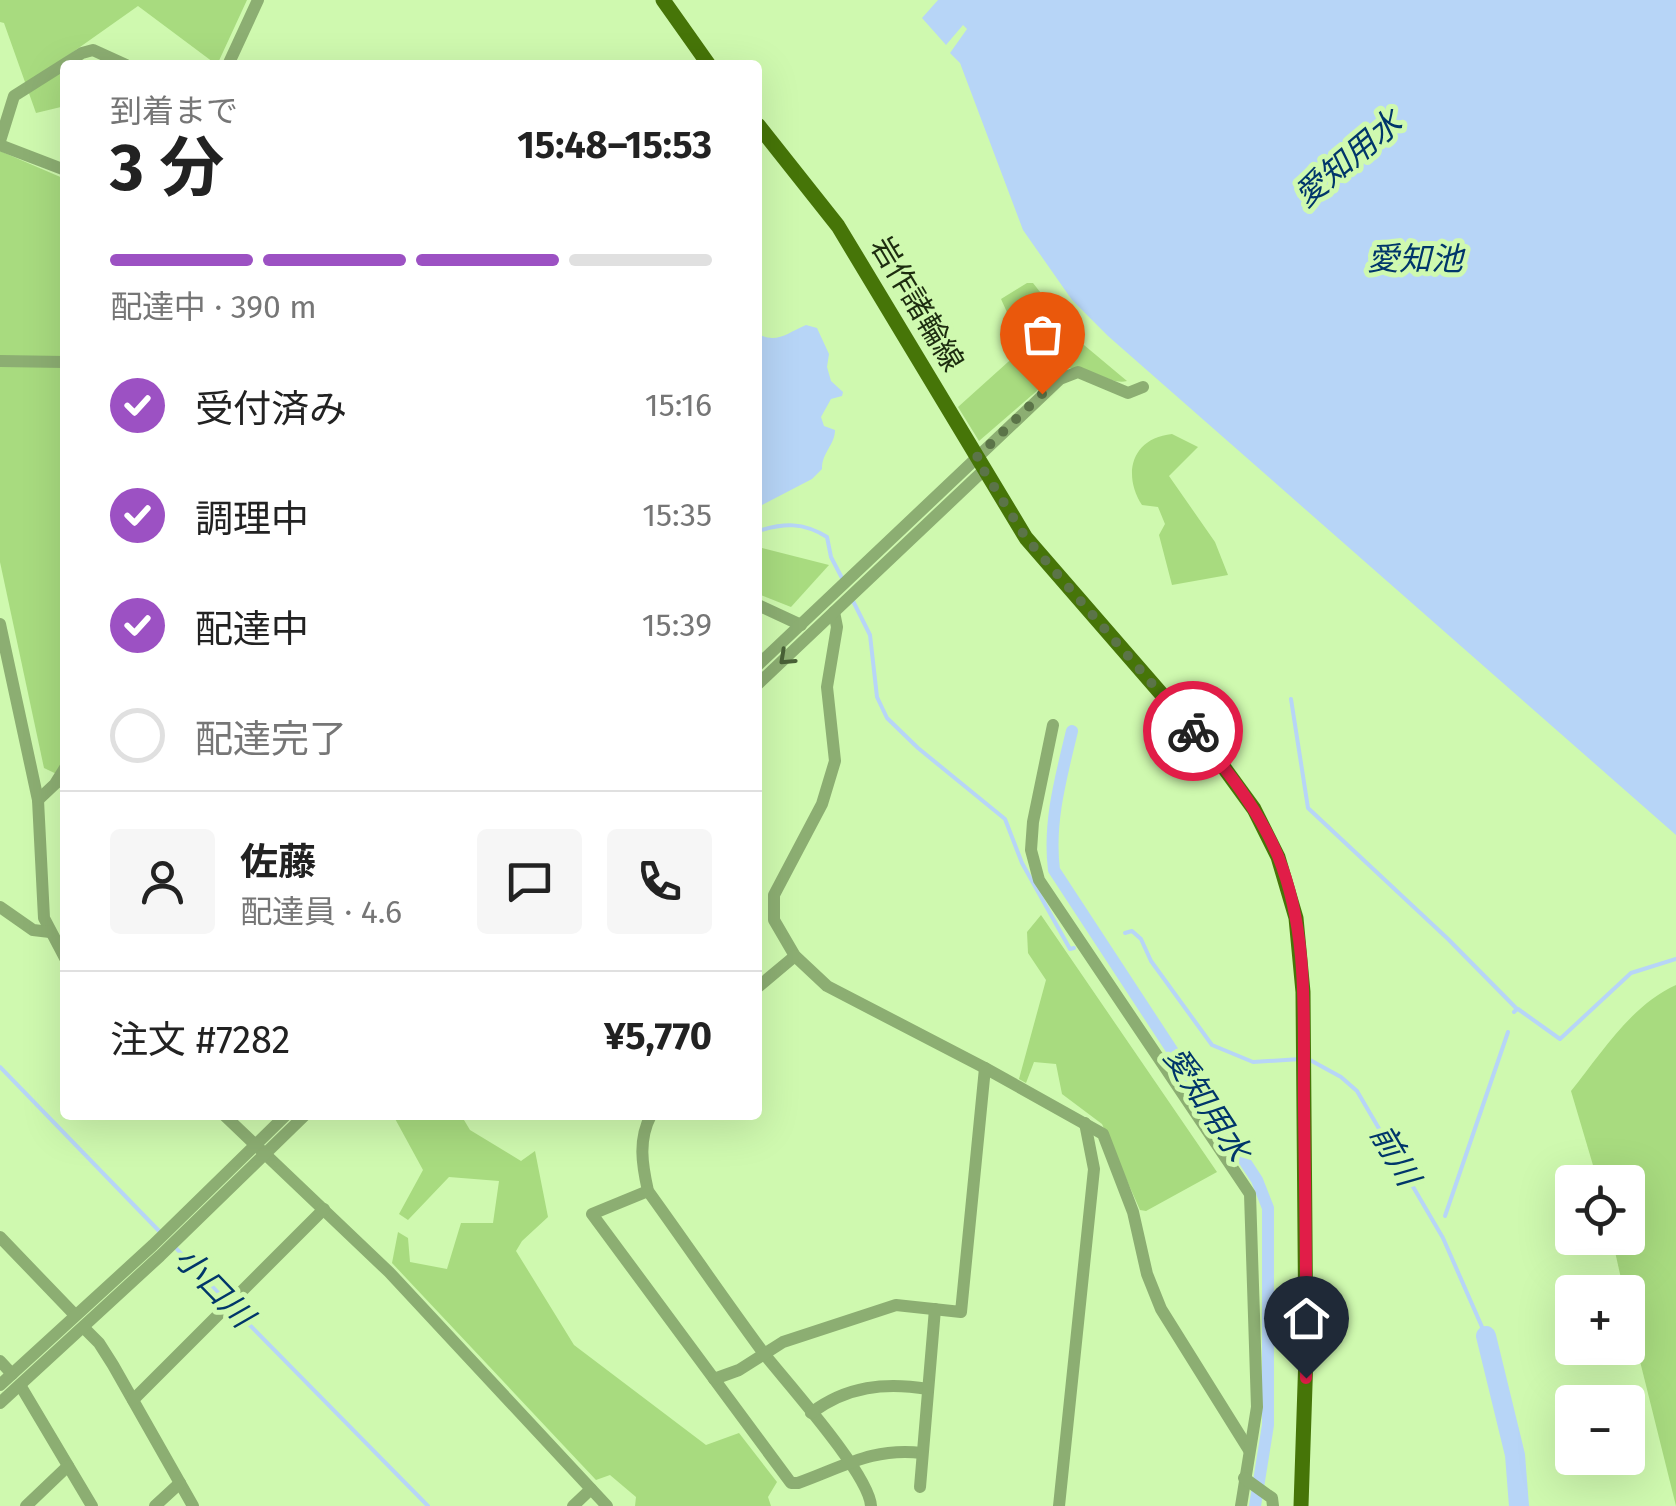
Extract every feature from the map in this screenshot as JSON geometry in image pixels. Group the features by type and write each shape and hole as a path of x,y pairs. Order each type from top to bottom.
{"main road":[{"path":"662,0 706,60"},
{"name":"岩作諸輪線","path":"762,130 838,226 1026,538 1217,758 1260,820 1278,856 1296,918 1302,958 1306,1355 1301,1506"}],"street":[{"path":"230,60 258,0"},
{"path":"71,60 93,50 115,60"},
{"path":"60,67 14,96 0,143 60,168"},
{"path":"0,361 60,362"},
{"path":"762,680 1066,375 1087,374 1128,393 1143,387"},
{"path":"762,661 980,464"},
{"path":"762,607 800,625"},
{"path":"834,612 837,628 827,687 835,744 832,778 774,895 774,920 795,956 827,986 1102,1134 1132,1212 1160,1309 1250,1450"},
{"path":"0,624 38,800 42,904 60,949"},
{"path":"1052,725 1031,850 1039,880 1250,1194 1257,1408 1241,1506"},
{"path":"38,800 60,776"},
{"path":"0,908 33,930 50,932"},
{"path":"762,984 795,956"},
{"path":"714,1379 739,1370 783,1342 896,1305 962,1312 985,1068"},
{"path":"229,1120 390,1272 607,1506"},
{"path":"260,1150 282,1120"},
{"path":"0,1385 16,1380 84,1328 204,1204 260,1150 299,1120"},
{"path":"649,1120 642,1142 648,1191 764,1354 850,1465 870,1496 871,1506"},
{"path":"1059,1506 1094,1169 1085,1123"},
{"path":"648,1191 592,1214 791,1482 798,1483 887,1451 922,1453"},
{"path":"134,1400 324,1210"},
{"path":"0,1237 76,1315"},
{"path":"0,1404 16,1380 76,1315 156,1251"},
{"path":"920,1487 935,1309"},
{"path":"84,1328 99,1343 134,1400 193,1506"},
{"path":"0,1362 16,1380 92,1506"},
{"path":"811,1412 846,1392 865,1387 928,1389"},
{"path":"26,1506 68,1466"},
{"path":"1244,1478 1273,1502"},
{"path":"155,1506 180,1483"},
{"path":"573,1506 591,1489"}],"green space":[{"path":"0,0 247,0 219,60 210,60 138,6 60,60 60,107 36,113 4,23 0,22"},
{"path":"0,151 60,177 60,776 44,768 0,562"},
{"path":"1033,283 1078,340 1127,381 1113,381 1082,369 1062,369 979,441 958,407 1019,352 1016,332 1001,299"},
{"path":"1172,434 1198,447 1169,476 1215,542 1228,575 1172,585 1159,535 1165,524 1158,507 1142,505 1132,470 1148,442"},
{"path":"762,548 829,565 791,607 762,596"},
{"path":"1041,915 1217,1172 1146,1211 1140,1210 1102,1124 1062,1094 1056,1064 1034,1062 1026,1083 1019,1079 1046,980 1028,953 1027,932"},
{"path":"1676,985 1676,1506 1641,1365 1645,1365 1645,1275 1620,1275 1616,1255 1645,1255 1645,1165 1593,1165 1571,1091 1631,1018"},
{"path":"396,1120 464,1120 470,1130 521,1161 535,1151 548,1217 516,1251 574,1345 706,1445 739,1433 777,1482 768,1497 771,1506 635,1506 636,1497 610,1475 596,1480 392,1263 398,1232 408,1238 410,1262 447,1269 461,1223 493,1223 499,1181 449,1177 408,1220 399,1214 423,1170"}],"water":[{"name":"愛知池","path":"938,0 1676,0 1676,835 1108,336 1072,300 1023,230 960,63 950,53 967,29 963,25 946,45 922,18"},
{"path":"806,325 817,328 829,354 831,381 843,392 831,399 821,417 824,426 835,430 822,469 812,479 762,505 762,336 777,338"}],"waterway":[{"name":"前川","path":"762,530 793,525 827,537 831,557 843,580"},
{"name":"前川","path":"851,597 870,635 877,697 887,718 1005,819 1022,863 1070,949 1074,948"},
{"path":"1291,699 1308,808 1448,939 1517,1009 1514,1012"},
{"name":"愛知用水","path":"1072,731 1054,817 1054,870 1257,1180 1268,1208 1268,1425 1255,1506"},
{"name":"前川","path":"1125,933 1132,931 1141,939 1151,961 1212,1045 1253,1062 1301,1059"},
{"path":"1518,1009 1560,1039 1631,973 1676,959"},
{"path":"1445,1216 1508,1032"},
{"name":"前川","path":"1310,1060 1357,1091 1443,1238 1486,1336"},
{"name":"小口川","path":"0,1067 160,1232"},
{"name":"小口川","path":"174,1246 226,1301"},
{"name":"小口川","path":"233,1308 428,1506"},
{"name":"前川","path":"1486,1336 1515,1455 1519,1506"}],"way so far":[{"path":"1042,394 976,458 1026,538 1193,731"}],"route":[{"path":"1193,731 1254,809 1278,856 1296,918 1303,992 1306,1378"}]}
